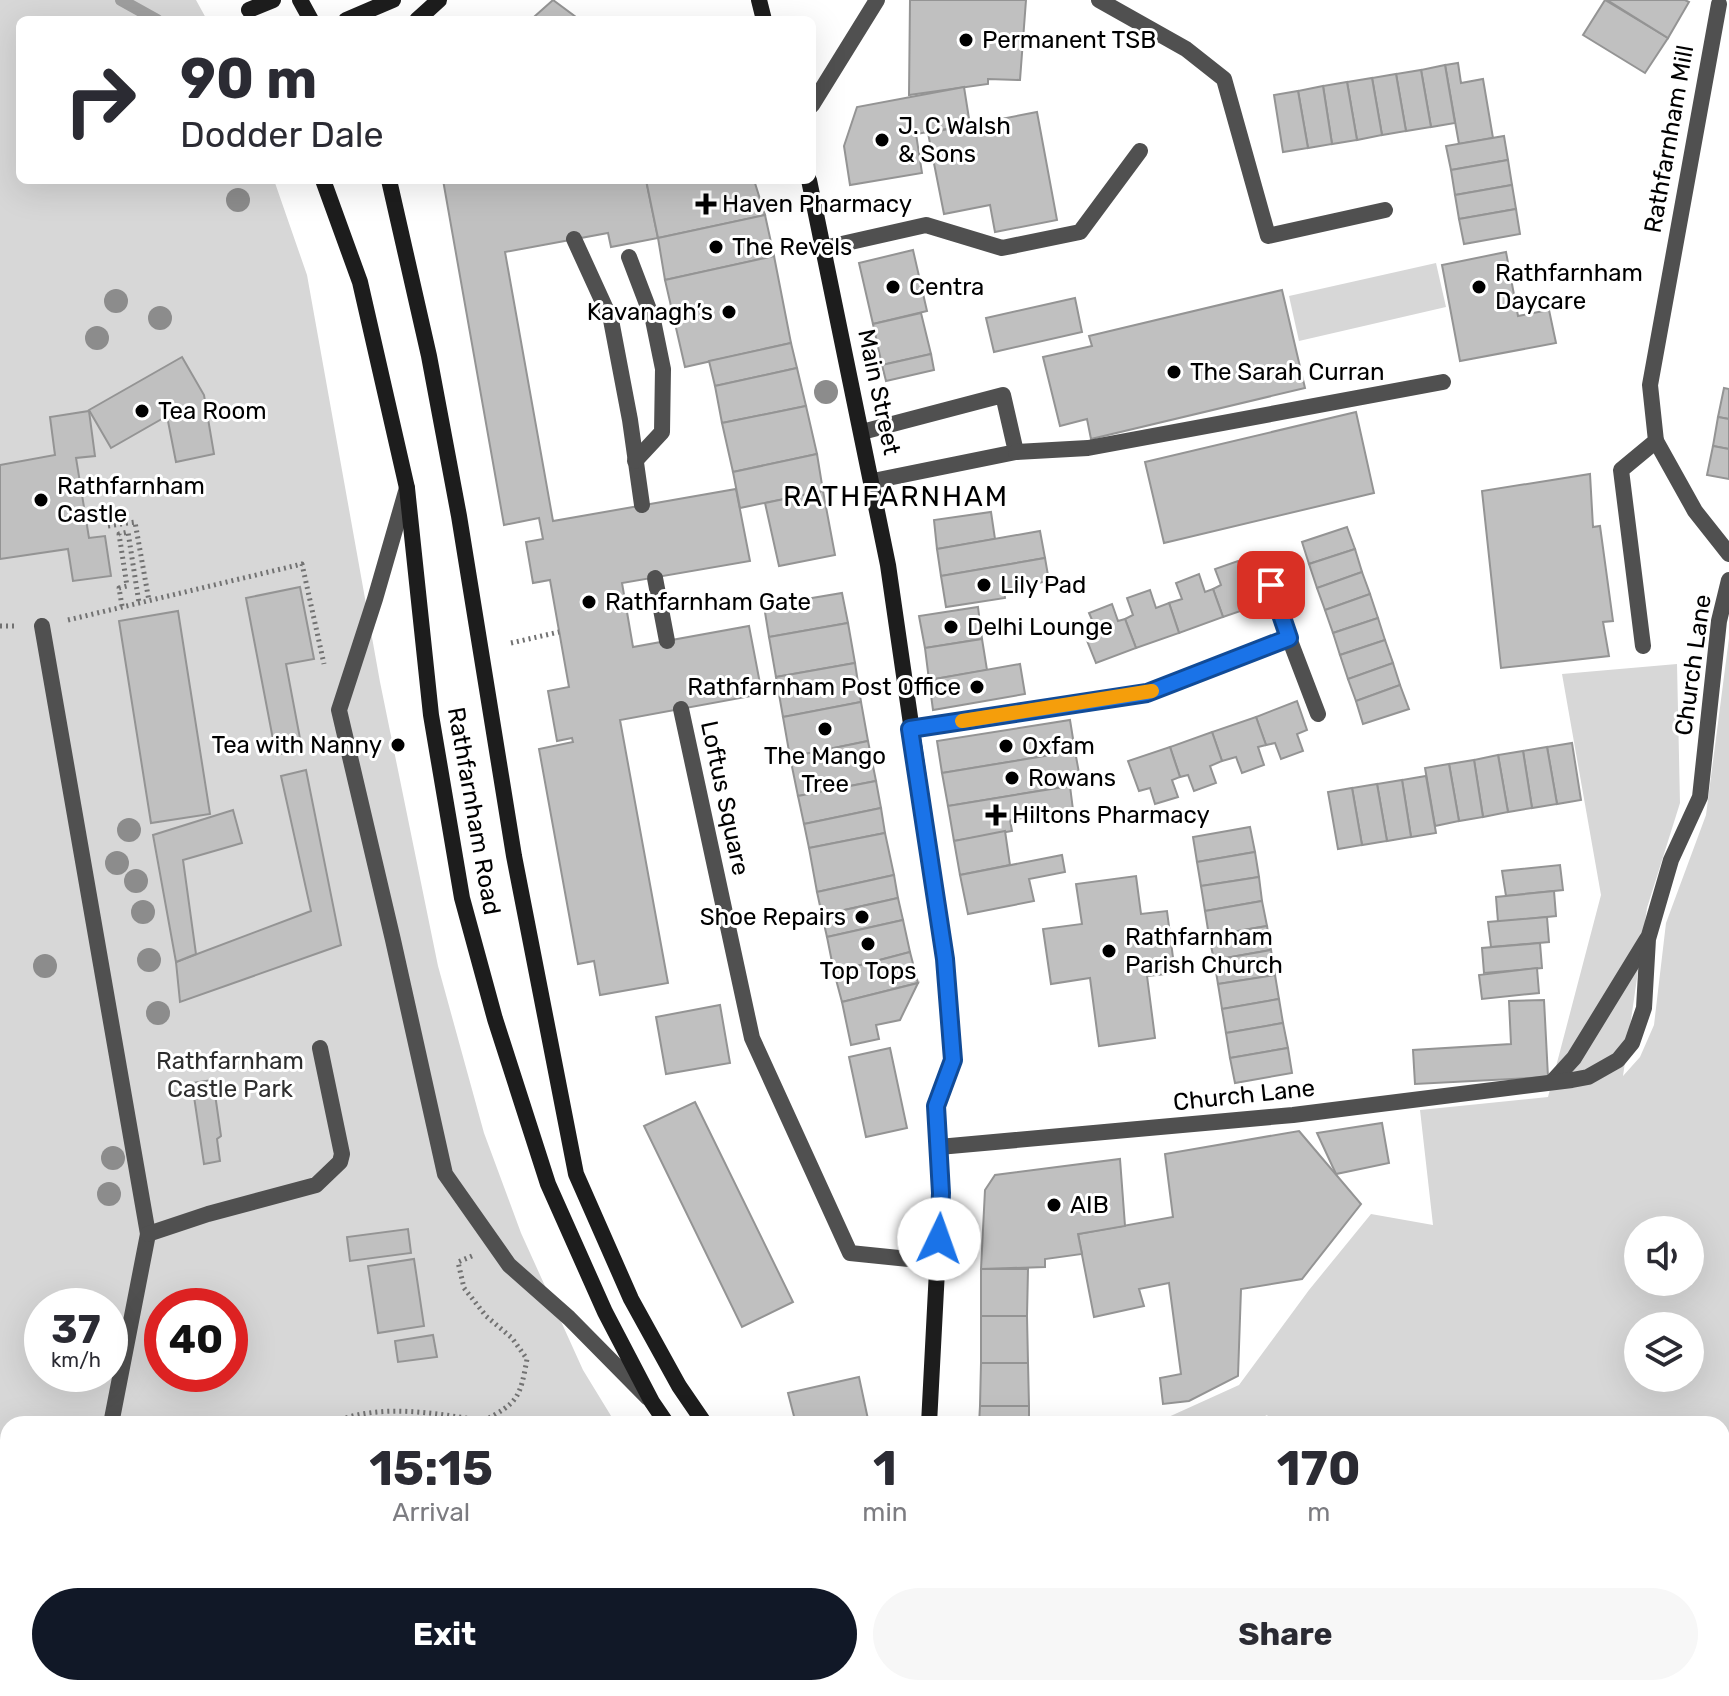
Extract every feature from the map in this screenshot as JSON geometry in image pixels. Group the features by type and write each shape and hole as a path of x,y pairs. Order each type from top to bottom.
{"main road":[{"path":"249,10 273,0"},
{"path":"355,16 393,0"},
{"path":"421,16 439,0"},
{"name":"Rathfarnham Road","path":"324,184 360,282 407,488 431,715 466,913 495,1019 548,1184 605,1312 662,1416"},
{"name":"Rathfarnham Road","path":"390,184 429,356 459,516 514,856 576,1174 631,1299 679,1386 700,1416"},
{"name":"Main Street","path":"810,184 888,565 945,959 953,1060 936,1106 941,1193 929,1416"}],"street":[{"path":"816,99 877,0"},
{"path":"1099,0 1186,49 1224,79 1268,236 1385,210"},
{"name":"Rathfarnham Mill","path":"1656,441 1650,385 1719,4"},
{"path":"824,248 926,225 1002,248 1080,232 1140,151"},
{"path":"574,239 611,320 642,505"},
{"path":"629,257 653,320 663,369 662,432 635,461"},
{"path":"873,481 1016,452 1088,448 1443,382"},
{"path":"862,432 1003,395 1016,452"},
{"path":"1643,646 1621,470 1656,441 1695,511 1729,554"},
{"path":"407,488 339,710 445,1174 509,1265 569,1318 652,1402"},
{"path":"655,578 667,641"},
{"name":"Church Lane","path":"939,1147 1293,1115 1588,1077 1618,1060 1632,1043 1644,1008 1648,939 1671,860 1700,797 1719,621 1729,580"},
{"path":"1271,585 1318,714"},
{"path":"42,626 148,1234 113,1416"},
{"path":"910,729 1147,693 1289,638"},
{"name":"Loftus Square","path":"681,709 752,1038 850,1253 938,1262"},
{"name":"Church Lane","path":"1553,1081 1574,1058 1648,939"},
{"path":"148,1234 316,1185 340,1162 342,1154 320,1048"}],"path":[{"path":"108,526 135,522 149,601"},
{"path":"139,603 128,532 119,534 127,586 119,588 122,606 139,603 149,601 302,564 328,679 344,689"},
{"path":"511,643 559,632"},
{"path":"492,1416 507,1408 522,1390 527,1359 512,1338 486,1316 464,1288 458,1262 495,1246"},
{"path":"350,1416 361,1412 419,1411 451,1416"}],"green space":[{"name":"Rathfarnham Castle Park","path":"0,0 196,0 205,16 16,16 16,184 275,184 307,275 380,682 438,966 484,1133 521,1233 583,1370 611,1416 0,1416"},
{"path":"1436,263 1446,307 1299,341 1289,296"},
{"path":"1729,638 1729,1416 1171,1416 1239,1385 1309,1290 1371,1214 1433,1225 1420,1110 1548,1097 1601,895 1562,674 1677,664 1680,803 1647,908 1623,1076 1640,1057 1654,1025 1666,923 1706,815"}],"building":[{"path":"553,0 575,16 535,16"},
{"name":"Permanent TSB","path":"910,0 1026,0 1020,80 988,79 988,84 909,95"},
{"path":"1605,0 1668,38 1645,73 1583,35"},
{"path":"1607,0 1685,0 1689,2 1668,38"},
{"path":"1458,63 1461,83 1483,79 1493,138 1459,144 1445,65"},
{"path":"1445,65 1455,123 1431,127 1421,70"},
{"path":"1421,70 1431,127 1406,131 1396,74"},
{"path":"1396,74 1406,131 1382,135 1372,78"},
{"path":"1372,78 1382,135 1357,140 1347,82"},
{"path":"1347,82 1357,140 1332,144 1323,86"},
{"path":"1323,86 1332,144 1308,148 1298,91"},
{"name":"J. C Walsh & Sons","path":"964,87 970,125 916,134 922,173 850,185 844,146 857,107"},
{"path":"1298,91 1308,148 1283,152 1274,95"},
{"path":"1037,112 1057,220 995,232 990,205 944,214 928,133"},
{"path":"1504,136 1508,160 1451,170 1446,146"},
{"path":"1508,160 1512,185 1455,195 1451,170"},
{"name":"Rathfarnham Gate","path":"444,184 647,184 658,238 611,247 608,233 505,252 553,521 736,489 750,561 622,583 633,647 749,626 762,694 620,720 668,983 600,995 594,961 578,964 539,749 573,742 572,738 557,741 548,691 569,687 550,580 533,583 526,542 543,539 539,518 504,525"},
{"name":"Haven Pharmacy","path":"647,184 755,184 765,215 658,238"},
{"path":"1512,185 1516,209 1459,219 1455,195"},
{"path":"1516,209 1520,234 1464,244 1459,219"},
{"name":"The Revels","path":"765,215 774,256 665,280 658,238"},
{"name":"Centra","path":"913,250 927,311 873,324 859,263"},
{"name":"Rathfarnham Daycare","path":"1506,252 1518,316 1549,310 1556,343 1460,361 1442,265"},
{"name":"Kavanagh’s","path":"774,256 791,343 685,367 665,280"},
{"name":"The Sarah Curran","path":"1282,290 1305,388 1091,439 1087,419 1060,426 1043,357 1092,346 1089,336"},
{"path":"1075,298 1082,332 994,352 986,318"},
{"path":"921,313 931,354 882,365 873,324"},
{"path":"791,343 797,368 715,386 709,361"},
{"path":"931,354 934,370 886,381 882,365"},
{"path":"182,357 204,395 214,454 176,462 167,416 111,448 89,410"},
{"path":"797,368 806,406 722,423 715,386"},
{"path":"1724,388 1729,389 1729,419 1718,417"},
{"path":"806,406 817,454 733,472 722,423"},
{"name":"Rathfarnham Castle","path":"89,411 95,456 76,458 89,538 105,536 111,576 73,581 68,549 0,559 0,465 55,455 50,417"},
{"path":"1356,412 1374,493 1164,543 1145,462"},
{"path":"1718,417 1729,419 1729,449 1713,446"},
{"path":"1713,446 1729,449 1729,479 1707,475"},
{"path":"817,454 823,491 740,508 733,472"},
{"path":"1590,474 1593,527 1600,526 1613,621 1603,622 1609,656 1501,668 1482,491"},
{"path":"823,491 835,555 779,566 765,503"},
{"path":"991,512 995,539 937,549 934,520"},
{"path":"1347,527 1355,549 1309,564 1302,542"},
{"path":"1040,531 1045,558 941,576 937,549"},
{"path":"1355,549 1362,572 1317,588 1309,564"},
{"name":"Lily Pad","path":"1045,558 1049,581 1004,589 1005,598 946,607 941,576"},
{"path":"1238,561 1244,578 1254,574 1264,603 1223,617 1213,589 1221,585 1215,569"},
{"path":"1362,572 1370,594 1325,610 1317,588"},
{"path":"1199,574 1205,592 1213,589 1223,617 1179,633 1169,603 1182,599 1176,583"},
{"path":"300,587 314,659 286,664 302,749 276,755 246,598"},
{"path":"1150,590 1156,608 1169,603 1179,633 1136,648 1125,619 1133,615 1127,598"},
{"path":"842,593 848,623 769,637 764,606"},
{"path":"1370,594 1378,618 1333,633 1325,610"},
{"path":"1112,604 1118,621 1125,619 1136,648 1096,663 1084,633 1096,629 1089,613"},
{"name":"Delhi Lounge","path":"978,607 982,639 925,648 919,616"},
{"path":"178,611 210,814 151,823 119,621"},
{"path":"1378,618 1385,640 1340,655 1333,633"},
{"path":"848,623 855,663 776,677 769,637"},
{"path":"982,639 987,670 929,680 925,648"},
{"path":"1385,640 1393,663 1348,679 1340,655"},
{"path":"855,663 861,702 783,717 776,677"},
{"path":"1393,663 1400,685 1356,701 1348,679"},
{"name":"Rathfarnham Post Office","path":"1020,664 1025,694 933,710 929,680"},
{"path":"1400,685 1409,709 1363,724 1356,701"},
{"path":"1297,701 1307,730 1297,734 1303,751 1281,759 1275,743 1266,745 1256,717"},
{"name":"The Mango Tree","path":"861,702 868,741 790,757 783,717"},
{"path":"1256,717 1266,745 1258,747 1264,765 1242,773 1236,757 1222,761 1212,732"},
{"name":"Oxfam","path":"1070,720 1075,751 942,773 937,741"},
{"path":"1212,732 1222,761 1210,766 1216,783 1194,791 1188,775 1180,777 1170,747"},
{"path":"868,741 876,781 798,796 790,757"},
{"path":"1572,743 1581,800 1557,804 1547,747"},
{"path":"1170,747 1180,777 1172,780 1178,797 1155,804 1150,788 1139,791 1128,761"},
{"path":"1547,747 1557,804 1532,808 1523,751"},
{"name":"Rowans","path":"1075,751 1081,784 948,806 942,773"},
{"path":"1523,751 1532,808 1508,812 1498,755"},
{"path":"1498,755 1508,812 1483,817 1474,760"},
{"path":"1474,760 1483,817 1459,821 1449,764"},
{"path":"1449,764 1459,821 1435,826 1425,768"},
{"path":"306,770 341,945 180,1002 176,962 311,911 281,776"},
{"path":"1426,776 1436,833 1411,837 1402,780"},
{"path":"1402,780 1411,837 1387,841 1377,784"},
{"path":"876,781 881,808 804,824 798,796"},
{"path":"1377,784 1387,841 1362,845 1352,788"},
{"name":"Hiltons Pharmacy","path":"1070,786 1073,810 1010,820 1012,831 954,841 948,806"},
{"path":"1352,788 1362,845 1338,849 1328,792"},
{"path":"881,808 885,833 809,848 804,824"},
{"path":"233,810 242,843 183,860 196,954 176,962 153,835"},
{"path":"1250,827 1255,852 1197,862 1193,837"},
{"path":"1005,831 1010,865 960,875 954,841"},
{"path":"885,833 894,875 817,892 809,848"},
{"path":"1255,852 1259,877 1201,886 1197,862"},
{"path":"1062,855 1065,872 1029,879 1034,901 968,914 960,875"},
{"path":"1560,865 1563,890 1506,896 1502,871"},
{"path":"894,875 898,898 822,915 817,892"},
{"name":"Rathfarnham Parish Church","path":"1136,876 1141,914 1167,911 1175,973 1147,976 1155,1038 1099,1046 1090,978 1051,984 1043,929 1082,924 1076,884"},
{"path":"1259,877 1262,901 1205,911 1201,886"},
{"path":"1554,891 1556,916 1498,922 1496,897"},
{"name":"Shoe Repairs","path":"898,898 903,920 827,937 822,915"},
{"path":"1262,901 1267,926 1209,936 1205,911"},
{"path":"1547,917 1549,942 1491,947 1488,922"},
{"name":"Top Tops","path":"903,920 910,952 834,972 827,937"},
{"path":"1267,926 1271,950 1214,960 1209,936"},
{"path":"1540,943 1542,968 1484,973 1482,948"},
{"path":"1271,950 1275,975 1218,984 1214,960"},
{"path":"910,952 918,983 842,1002 834,972"},
{"path":"1537,968 1539,993 1482,999 1479,975"},
{"path":"1275,975 1279,999 1222,1009 1218,984"},
{"path":"918,983 900,1020 876,1025 879,1039 851,1045 842,1002"},
{"path":"1279,999 1283,1023 1226,1033 1222,1009"},
{"path":"1544,1000 1548,1077 1415,1084 1413,1050 1511,1044 1509,1001"},
{"path":"720,1005 730,1063 666,1074 656,1017"},
{"path":"1283,1023 1288,1048 1230,1058 1226,1033"},
{"path":"890,1048 907,1128 866,1137 849,1057"},
{"path":"1288,1048 1292,1073 1235,1083 1230,1058"},
{"path":"213,1080 221,1136 217,1139 220,1161 204,1164 192,1083"},
{"path":"695,1102 793,1302 742,1327 644,1126"},
{"path":"1382,1123 1389,1163 1336,1174 1317,1133"},
{"path":"1299,1131 1361,1204 1302,1279 1241,1289 1238,1376 1189,1401 1163,1404 1160,1378 1181,1374 1169,1283 1139,1289 1144,1306 1094,1317 1078,1234 1173,1217 1165,1154"},
{"name":"AIB","path":"1120,1159 1125,1226 1078,1234 1082,1254 1045,1259 1045,1267 981,1269 985,1190 995,1175"},
{"path":"408,1229 411,1253 350,1261 347,1237"},
{"path":"414,1259 424,1326 378,1333 368,1266"},
{"path":"981,1269 1028,1269 1027,1316 981,1316"},
{"path":"981,1316 1027,1316 1028,1363 981,1363"},
{"path":"433,1335 437,1357 398,1362 395,1341"},
{"path":"981,1363 1028,1363 1029,1406 980,1406"},
{"path":"859,1377 867,1416 794,1416 788,1393"},
{"path":"980,1406 1029,1406 1029,1416 979,1416"}],"waterway":[{"path":"121,0 150,16"}],"slow traffic":[{"path":"962,721 1152,691"}],"place":[{"name":"Permanent TSB","path":"966,40"},
{"name":"J. C Walsh & Sons","path":"882,140"},
{"name":"Haven Pharmacy","path":"706,204"},
{"name":"The Revels","path":"716,247"},
{"name":"Centra","path":"893,287"},
{"name":"Rathfarnham Daycare","path":"1479,287"},
{"name":"Kavanagh’s","path":"729,312"},
{"name":"The Sarah Curran","path":"1174,372"},
{"name":"Tea Room","path":"142,411"},
{"name":"Rathfarnham Castle","path":"41,500"},
{"name":"Lily Pad","path":"984,585"},
{"name":"Rathfarnham Gate","path":"589,602"},
{"name":"Delhi Lounge","path":"951,627"},
{"name":"Rathfarnham Post Office","path":"977,687"},
{"name":"The Mango Tree","path":"825,729"},
{"name":"Tea with Nanny","path":"398,745"},
{"name":"Oxfam","path":"1006,746"},
{"name":"Rowans","path":"1012,778"},
{"name":"Hiltons Pharmacy","path":"996,815"},
{"name":"Shoe Repairs","path":"862,917"},
{"name":"Top Tops","path":"868,944"},
{"name":"Rathfarnham Parish Church","path":"1109,951"},
{"name":"AIB","path":"1054,1205"}],"district":[{"name":"RATHFARNHAM","path":"896,496"}],"route":[{"path":"939,1239 941,1193 936,1106 953,1060 945,959 910,729 1147,693 1289,638 1271,585"}]}
